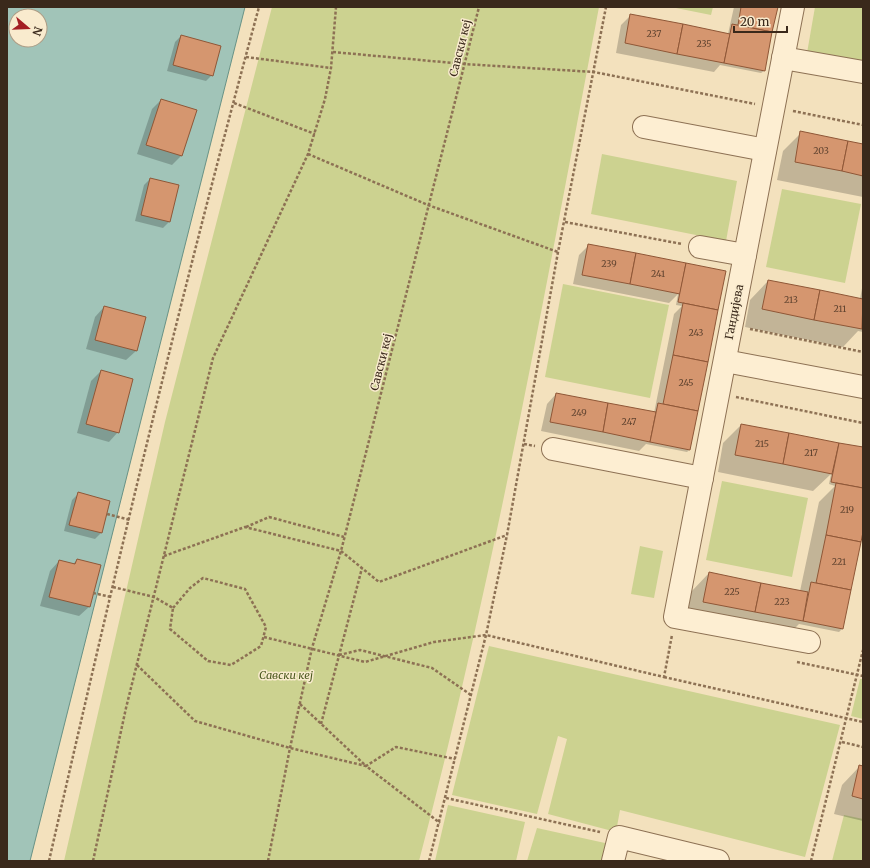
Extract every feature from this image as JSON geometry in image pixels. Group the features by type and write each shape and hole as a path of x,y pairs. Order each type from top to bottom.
{"street":[{"name":"Гандијева","path":"678,626 702,478 793,7"},
{"path":"783,58 863,72"},
{"path":"644,127 765,150"},
{"path":"700,247 745,255"},
{"path":"725,361 863,387"},
{"path":"553,449 702,478"},
{"path":"678,626 809,642"},
{"path":"613,861 619,837 718,861"}],"path":[{"path":"49,861 113,586 259,7"},
{"path":"93,861 137,665 213,358 308,154 325,99 331,68 336,7"},
{"name":"Савски кеј","path":"268,861 290,748 312,648 345,537 479,7"},
{"path":"429,861 440,823 486,634 507,535 558,252 606,7"},
{"path":"333,52 464,64 594,72 863,125"},
{"path":"246,57 331,68"},
{"path":"234,103 315,134"},
{"path":"308,154 428,205 558,252"},
{"path":"565,222 700,247"},
{"path":"732,326 863,352"},
{"path":"718,394 863,423"},
{"path":"107,514 130,520"},
{"path":"164,556 269,517 345,537"},
{"path":"245,527 341,551 379,582 507,535"},
{"path":"321,724 362,568"},
{"path":"203,578 245,589 266,627 261,646 231,665 208,661 170,629 172,608 190,588 203,578"},
{"path":"113,586 154,597 172,608"},
{"path":"93,593 111,597"},
{"path":"664,677 672,634 678,626"},
{"path":"264,637 365,662 434,642 486,634 664,677 863,722"},
{"path":"338,655 360,650 432,668 471,695"},
{"path":"811,861 842,742 863,650"},
{"path":"796,661 863,676"},
{"path":"137,665 195,721 290,748 366,766 396,747 455,758"},
{"path":"300,703 366,766 440,823"},
{"path":"842,742 863,747"},
{"path":"446,798 619,837"}],"green space":[{"name":"Савски кеј","path":"272,7 599,7 538,329 494,543 446,755 419,861 64,861 165,422"},
{"path":"671,7 713,7 711,15"},
{"path":"815,7 863,7 863,63 807,53"},
{"path":"602,154 737,181 726,241 591,214"},
{"path":"782,189 861,204 845,283 766,267"},
{"path":"563,284 669,305 650,398 545,377"},
{"path":"722,481 808,498 792,577 706,560"},
{"path":"640,546 663,551 654,598 631,594"},
{"path":"489,646 840,725 805,857 620,810 616,832 548,814 567,739 558,736 537,814 452,795"},
{"path":"860,679 863,679 863,719 851,716"},
{"path":"448,805 525,822 516,861 435,861"},
{"path":"844,815 863,819 863,861 832,861"},
{"path":"537,828 614,845 609,861 527,861"}],"water":[{"path":"7,7 245,7 30,861 7,861"}],"building":[{"path":"741,7 778,7 772,32 738,25"},
{"path":"630,14 683,24 677,54 625,43"},
{"path":"683,24 730,34 724,63 677,54"},
{"path":"732,24 772,32 765,71 724,63"},
{"path":"181,35 221,46 213,76 173,65"},
{"path":"161,99 197,110 182,156 146,145"},
{"path":"800,131 848,141 842,171 795,162"},
{"path":"848,141 863,144 863,176 842,171"},
{"path":"150,178 179,185 170,222 141,215"},
{"path":"588,244 636,253 630,284 582,275"},
{"path":"636,253 686,263 680,294 630,284"},
{"path":"686,263 726,271 718,310 678,302"},
{"path":"768,280 820,290 814,320 762,309"},
{"path":"820,290 863,299 862,329 814,320"},
{"path":"683,303 718,310 708,362 673,355"},
{"path":"104,306 146,317 137,351 95,340"},
{"path":"673,355 708,362 698,411 663,404"},
{"path":"101,370 133,379 119,433 86,424"},
{"path":"556,393 608,403 603,432 550,422"},
{"path":"608,403 656,412 650,442 603,432"},
{"path":"658,403 698,411 690,450 650,442"},
{"path":"741,424 789,433 783,464 735,455"},
{"path":"789,433 839,443 832,474 783,464"},
{"path":"839,443 863,447 863,488 831,482"},
{"path":"836,483 863,488 863,532 861,542 826,535"},
{"path":"78,492 110,501 102,533 69,525"},
{"path":"826,535 861,542 851,590 816,583"},
{"path":"77,559 101,565 90,607 49,597 59,560 75,564"},
{"path":"709,572 761,583 755,612 703,602"},
{"path":"811,582 851,590 843,629 803,621"},
{"path":"761,583 808,592 803,621 755,612"},
{"path":"859,765 863,766 863,799 852,796"}]}
